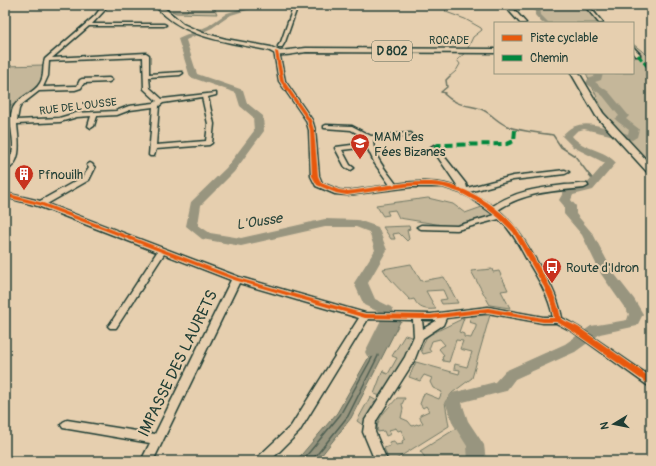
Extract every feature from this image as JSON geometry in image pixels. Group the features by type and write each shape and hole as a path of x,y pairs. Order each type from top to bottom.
{"main road":[{"name":"D 802","path":"157,5 176,22 198,33 225,41 282,49"},
{"path":"507,5 521,22"},
{"name":"ROCADE","path":"282,49 494,51"},
{"path":"576,74 599,114 651,171"}],"street":[{"path":"5,169 15,159 14,122 16,108 28,96 39,89 45,79 47,60 88,25 104,9 105,5"},
{"path":"296,5 282,49 282,80 309,120 312,130 315,176 319,184 338,192 347,193 434,184 449,186 463,191 493,210 517,234 550,290 556,307 558,320"},
{"path":"586,6 600,22"},
{"path":"88,25 164,26"},
{"path":"634,50 638,55"},
{"path":"47,60 146,55 147,89 158,103 152,155"},
{"path":"146,76 180,73"},
{"path":"39,89 75,88 79,87 82,82 85,81 108,80"},
{"name":"RUE DE L'OUSSE","path":"14,122 60,120 76,115 117,113 129,108 214,94"},
{"path":"153,147 209,143 211,124 205,96"},
{"path":"91,126 95,114"},
{"path":"326,127 352,128 370,141 375,158 395,188"},
{"path":"351,168 347,166 338,148 409,134"},
{"path":"434,147 463,186 463,191"},
{"path":"41,204 86,178 92,168 90,165"},
{"path":"463,191 513,178 565,172"},
{"path":"493,210 510,199 523,194 584,186"},
{"path":"5,195 41,204 162,252 236,279 365,316 442,316 488,310 543,320 558,320 575,329 651,382"},
{"path":"421,227 457,228 500,216"},
{"path":"113,326 162,252"},
{"name":"IMPASSE DES LAURETS","path":"147,461 236,279"},
{"path":"262,461 295,429 365,316"},
{"path":"419,336 440,323 442,316"},
{"path":"381,461 369,432 371,420 406,366 419,336 417,317"},
{"path":"67,425 157,439"}],"shaded area":[{"path":"187,5 213,5 217,14 176,13 172,11 187,11"},
{"path":"531,5 593,5 599,19 603,22 543,22"},
{"path":"634,45 651,58 651,166 605,115 586,74 634,74"},
{"path":"43,65 43,74 40,85 16,105 5,105 5,66"},
{"path":"428,198 453,204 465,213 482,207 491,214 491,218 455,227 399,218 395,210 387,211 389,215 383,216 376,205"},
{"path":"409,226 410,229 407,230 409,239 407,241 399,233 393,234 395,239 391,239 383,227"},
{"path":"411,264 421,281 444,277 458,303 442,304 440,300 447,299 443,290 426,291 436,309 420,307 414,299 410,300 383,269"},
{"path":"492,269 493,272 499,271 508,290 501,291 510,308 490,305 471,271"},
{"path":"490,315 472,378 452,393 445,402 449,426 393,461 389,461 384,448 390,446 389,442 394,441 396,445 403,444 402,441 405,439 401,430 398,431 396,428 389,430 391,434 386,436 384,431 378,432 378,422 383,414 397,398 405,398 402,404 403,409 401,418 408,421 412,426 418,425 423,423 420,415 429,411 426,406 423,408 420,404 424,393 439,399 442,392 433,388 430,382 432,378 424,375 420,381 409,377 416,362 459,374 460,370 454,369 455,364 467,367 472,352 460,349 463,341 456,340 449,362 443,361 442,356 444,355 439,349 445,345 440,339 432,341 429,349 431,352 423,354 421,350 426,338 431,334 464,318 459,332 464,334 464,337 471,338 476,324 469,322 471,316"},
{"path":"405,335 415,338 401,365 381,396 374,394 383,370 383,372 388,374 397,358 392,356"},
{"path":"370,397 377,401 364,426 357,421"},
{"path":"457,428 471,449 470,461 428,461 420,451"}],"water":[{"path":"381,320 401,320 351,418 317,461 296,461 337,413 382,334"}],"waterway":[{"name":"L'Ousse","path":"260,5 229,14 210,27 182,39 193,75 240,92 243,104 258,116 259,131 230,170 195,204 192,226 206,236 241,242 325,223 358,224 374,230 381,250 361,283 369,302 386,310 390,316 372,352"},
{"path":"444,5 446,12 465,19 481,28 482,30 473,37 467,50"},
{"path":"534,5 538,7 538,15 545,22"},
{"path":"449,77 456,71 460,64 457,60 466,52"},
{"path":"477,461 475,445 461,424 453,402 458,397 500,387 510,375 570,348 596,330 632,323 636,314 629,302 607,274 587,234 570,214 570,206 565,200 568,193 589,188 611,163 571,141 567,136 574,129 583,126 632,137 634,129 620,119 624,116 606,94 590,83 598,78 599,74"},
{"path":"449,77 446,80 447,87 441,92 445,93 444,94 448,98 461,104 481,109 503,124 512,128 553,135 561,147 575,156 590,176"},
{"path":"589,175 594,181"}],"marked path":[{"path":"638,55 651,71"},
{"path":"434,147 438,145 507,144 514,141 515,130"}],"cycle path":[{"path":"276,52 282,81 309,120 312,130 315,176 319,184 338,192 347,193 400,186 432,184 443,185 474,196 501,216 515,231 551,295 558,320"},
{"path":"5,195 41,204 236,279 365,316 431,317 488,310 543,320 558,320 575,329 651,382"}],"place":[{"name":"MAM Les Fées Bizanes","path":"360,160"},
{"name":"Pfnouilh","path":"24,191"},
{"name":"Route d'Idron","path":"552,284"}]}
